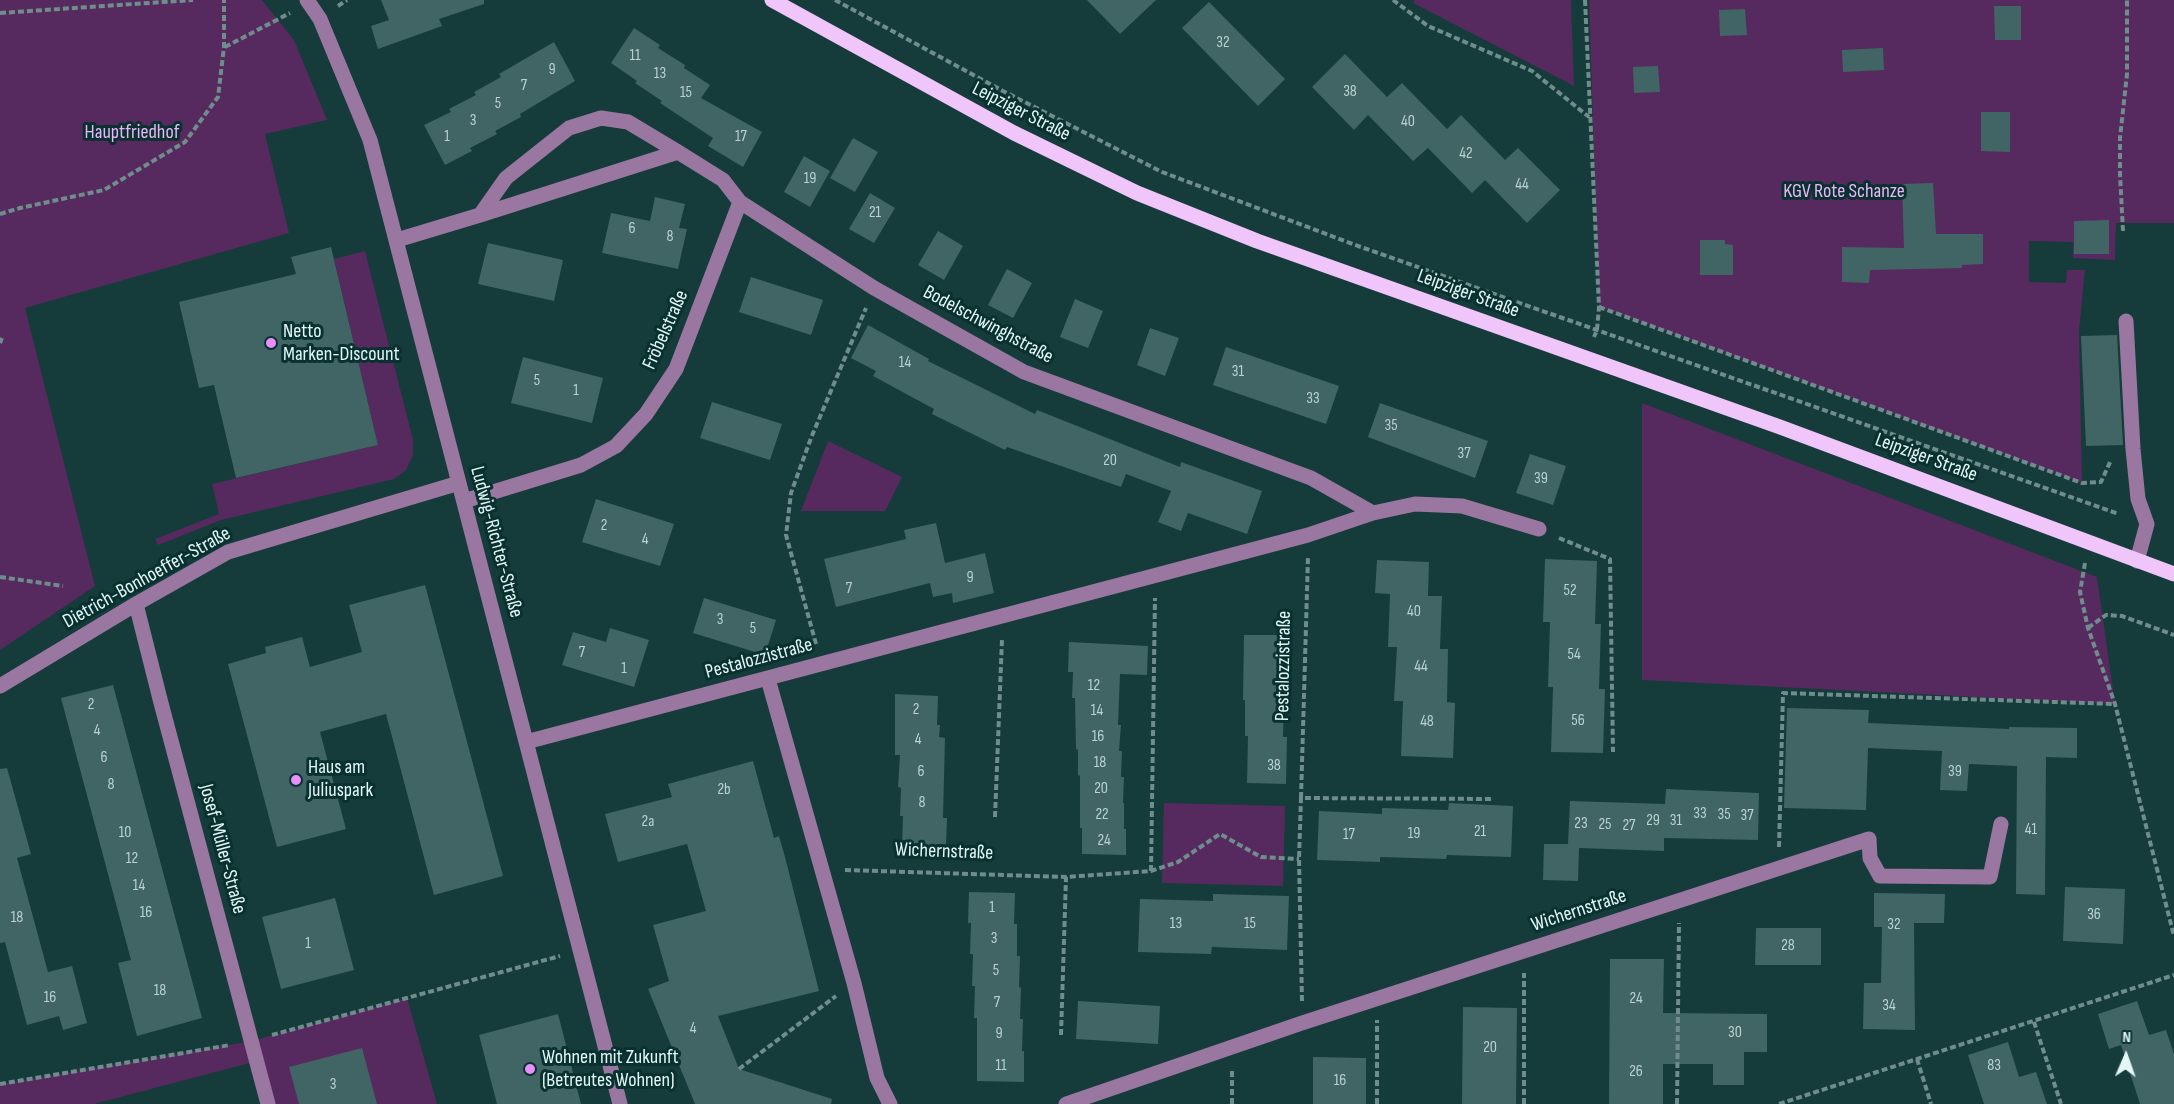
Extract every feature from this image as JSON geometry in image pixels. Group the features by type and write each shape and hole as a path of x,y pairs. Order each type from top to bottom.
{"main road":[{"name":"Leipziger Straße","path":"772,0 1014,133 1137,193 1257,242 1780,427 2174,574"}],"street":[{"name":"Ludwig-Richter-Straße","path":"308,2 320,19 364,124 397,240 620,1104"},
{"name":"Bodelschwinghstraße","path":"480,215 506,178 569,128 601,118 628,123 723,180 741,202 874,288 1024,372 1311,478 1373,513"},
{"path":"397,240 678,152"},
{"name":"Fröbelstraße","path":"464,501 581,465 616,446 646,414 676,369 741,202"},
{"path":"2126,321 2138,499 2147,524 2137,561"},
{"name":"Dietrich-Bonhoeffer-Straße","path":"0,686 228,552 459,483"},
{"name":"Pestalozzistraße","path":"526,742 1002,617 1308,535 1373,513 1415,504 1462,506 1539,529"},
{"name":"Josef-Müller-Straße","path":"136,604 268,1104"},
{"path":"768,679 854,983 877,1078 890,1104"},
{"name":"Wichernstraße","path":"1066,1104 1302,1023 1869,839 1870,858 1880,876 1990,877 2001,825"}],"path":[{"path":"0,13 193,0"},
{"path":"0,214 104,190 185,142 218,97 224,47 224,0"},
{"path":"835,0 1013,97 1162,172 1358,246 2147,524"},
{"path":"1393,0 1428,26 1532,71 1590,117"},
{"path":"1585,0 1599,307 1597,330 1586,359"},
{"path":"2123,231 2120,138 2127,74 2127,0"},
{"path":"224,47 308,2"},
{"path":"821,663 786,535 791,493 811,438 874,288"},
{"path":"1599,307 2082,483 2101,482 2115,452 2133,449"},
{"path":"1539,529 1611,559 1613,752"},
{"name":"Pestalozzistraße","path":"1302,798 1308,535"},
{"path":"2091,542 2080,592 2088,628 2115,704 2174,936"},
{"path":"1151,871 1155,576"},
{"path":"0,577 63,586"},
{"path":"2088,628 2106,615 2122,616 2174,635"},
{"path":"995,817 1002,617"},
{"path":"1779,869 1783,693 2115,704"},
{"path":"1302,1023 1299,859 1302,798 1491,798"},
{"name":"Wichernstraße","path":"820,869 1066,877 1151,871 1178,862 1221,834 1261,857 1299,859"},
{"path":"1061,1035 1066,877"},
{"path":"1677,1104 1679,901"},
{"path":"0,1084 252,1041 580,950"},
{"path":"1524,951 1524,1104"},
{"path":"1779,1104 2174,975"},
{"path":"739,1069 854,983"},
{"path":"1377,999 1377,1104"},
{"path":"2034,1022 2061,1104"},
{"path":"1232,1047 1232,1104"},
{"path":"1917,1059 1931,1104"}],"green space":[{"name":"Hauptfriedhof","path":"0,0 262,0 294,40 327,120 265,134 289,233 25,308 95,586 0,650"},
{"path":"1415,0 1571,0 1574,86 1413,3"},
{"name":"KGV Rote Schanze","path":"1589,0 2174,0 2174,223 2116,223 2115,260 2073,258 2073,242 2029,241 2029,282 2066,283 2067,270 2085,270 2079,331 2082,483 1599,307"},
{"path":"365,251 413,440 413,455 406,470 394,479 221,520 158,545 155,539 219,514 212,484 378,445 334,259"},
{"path":"1642,403 2097,577 2115,704 1642,680"},
{"path":"828,441 902,477 885,511 801,511"},
{"path":"1164,803 1285,806 1283,886 1162,883"},
{"path":"407,998 437,1104 268,1104 257,1061 94,1104 0,1104 0,1084 252,1041"}],"building":[{"path":"381,0 484,0 484,4 439,19 442,26 378,49 371,26 389,20"},
{"path":"1087,0 1156,0 1120,34"},
{"path":"1209,2 1285,79 1258,106 1182,28"},
{"path":"1994,6 2021,6 2021,40 1995,40"},
{"path":"1745,9 1747,35 1720,36 1719,10"},
{"path":"634,28 660,45 658,48 685,65 684,68 710,85 701,98 762,132 743,167 708,146 713,138 660,103 662,101 611,63"},
{"path":"554,42 575,81 520,114 521,117 495,131 497,134 470,148 472,151 445,165 424,125 451,112 449,109 476,95 474,92 501,77 499,74"},
{"path":"1883,48 1884,70 1843,72 1842,50"},
{"path":"1345,54 1387,97 1402,83 1447,129 1461,115 1505,160 1518,148 1560,190 1527,223 1485,180 1472,193 1428,148 1413,161 1368,115 1354,130 1312,87"},
{"path":"1658,66 1660,92 1634,93 1633,67"},
{"path":"1981,112 2010,112 2010,152 1981,151"},
{"path":"853,138 878,152 855,192 830,178"},
{"path":"804,156 830,171 810,207 784,192"},
{"path":"1933,183 1936,234 1983,234 1983,264 1962,265 1962,268 1870,270 1869,283 1842,282 1842,247 1904,248 1902,184"},
{"path":"870,193 895,208 874,243 849,229"},
{"path":"655,197 685,204 679,228 687,229 678,269 602,253 611,213 650,221"},
{"path":"2109,220 2109,254 2074,254 2074,221"},
{"path":"938,231 963,246 944,280 918,265"},
{"path":"1700,240 1725,240 1725,244 1733,245 1733,275 1700,275"},
{"path":"488,243 563,260 554,301 478,284"},
{"name":"Netto Marken-Discount","path":"331,247 378,445 236,478 214,385 199,388 179,302 296,274 291,257"},
{"path":"1007,269 1032,283 1013,318 988,305"},
{"path":"751,277 823,300 811,335 739,312"},
{"path":"1075,299 1103,311 1088,348 1060,337"},
{"path":"868,325 929,359 928,361 1035,414 1037,410 1180,467 1181,462 1262,491 1247,534 1188,513 1181,531 1158,522 1171,491 1126,474 1121,487 1007,447 1005,450 932,414 934,409 873,376 876,371 851,358"},
{"path":"1150,328 1179,338 1165,376 1137,365"},
{"path":"2117,335 2123,445 2086,446 2081,336"},
{"path":"1226,347 1339,386 1326,424 1213,385"},
{"path":"523,357 603,378 592,423 511,403"},
{"path":"712,402 782,424 770,460 700,438"},
{"path":"1380,403 1488,441 1475,478 1368,437"},
{"path":"1530,454 1566,466 1553,505 1516,493"},
{"path":"596,499 674,524 660,566 582,542"},
{"path":"936,523 945,563 985,553 994,593 953,603 952,593 933,597 930,583 836,607 824,559 906,539 904,530"},
{"path":"1545,559 1597,561 1595,624 1601,624 1599,689 1605,689 1603,753 1551,752 1553,687 1548,687 1550,622 1543,622"},
{"path":"1377,560 1429,562 1428,596 1442,596 1440,649 1448,649 1447,702 1455,703 1453,758 1401,756 1403,701 1394,701 1397,647 1388,647 1390,594 1375,593"},
{"name":"Haus am Juliuspark","path":"425,585 503,876 434,895 386,714 320,732 346,829 277,847 228,664 266,653 265,647 302,637 310,667 362,652 349,605"},
{"path":"704,598 776,620 765,655 693,633"},
{"path":"610,628 649,640 634,687 562,665 573,632 606,642"},
{"path":"1244,635 1282,635 1281,701 1284,701 1283,737 1287,737 1286,784 1247,783 1248,736 1245,736 1245,700 1243,700"},
{"path":"1069,642 1148,646 1147,675 1120,674 1118,725 1121,725 1119,751 1122,751 1121,777 1124,777 1126,855 1082,854 1075,698 1072,698 1073,672 1068,672"},
{"path":"113,685 202,1018 137,1036 118,963 131,960 61,698"},
{"path":"895,694 938,696 939,737 945,738 943,818 947,818 946,847 902,846 903,816 900,816 901,788 898,787 900,755 895,755"},
{"path":"1787,708 1869,710 1868,723 2009,729 2009,727 2077,728 2077,758 2046,757 2045,895 2016,894 2017,766 1969,764 1967,791 1940,790 1942,751 1868,748 1866,810 1784,808"},
{"path":"753,761 774,838 779,836 819,991 718,1016 739,1069 832,1099 831,1104 695,1104 648,989 669,981 653,925 706,911 687,844 618,862 605,814 672,797 668,784"},
{"path":"7,768 31,854 17,858 48,972 72,966 87,1023 63,1030 59,1016 27,1025 5,942 0,943 0,769"},
{"path":"1666,789 1759,793 1758,840 1664,838 1664,851 1579,848 1578,881 1543,880 1544,844 1568,844 1570,801 1665,804"},
{"path":"1449,803 1513,806 1511,857 1447,855 1446,859 1380,857 1380,862 1317,860 1319,811 1382,814 1382,808 1448,810"},
{"path":"2065,887 2125,889 2123,944 2063,941"},
{"path":"969,892 1015,893 1014,924 1017,924 1017,956 1020,956 1019,988 1021,987 1020,1019 1023,1019 1024,1082 977,1081 977,1018 974,1018 975,986 972,986 973,954 970,954 971,923 968,923"},
{"path":"1874,893 1945,894 1944,923 1914,923 1915,1030 1863,1029 1864,983 1881,983 1882,927 1874,927"},
{"path":"1213,894 1289,896 1287,950 1212,947 1211,954 1138,952 1140,899 1213,901"},
{"path":"335,898 354,970 281,989 262,917"},
{"path":"1756,928 1821,928 1821,965 1755,965"},
{"path":"1610,959 1664,959 1663,1013 1767,1014 1767,1052 1744,1052 1744,1085 1713,1085 1713,1064 1663,1064 1663,1104 1609,1104"},
{"path":"1078,1001 1160,1006 1158,1044 1076,1039"},
{"path":"2137,1001 2149,1035 2166,1030 2174,1054 2174,1104 2140,1104 2121,1045 2109,1049 2098,1014"},
{"path":"1463,1007 1517,1008 1516,1104 1462,1104"},
{"name":"Wohnen mit Zukunft (Betreutes Wohnen)","path":"558,1014 581,1104 497,1104 479,1035"},
{"path":"2008,1042 2019,1077 2036,1072 2047,1104 1984,1104 1968,1055"},
{"path":"362,1048 377,1104 299,1104 289,1067"},
{"path":"1313,1057 1366,1058 1366,1104 1313,1104"}],"place":[{"name":"Netto Marken-Discount","path":"271,343"},
{"name":"Haus am Juliuspark","path":"296,780"},
{"name":"Wohnen mit Zukunft (Betreutes Wohnen)","path":"530,1069"}]}
